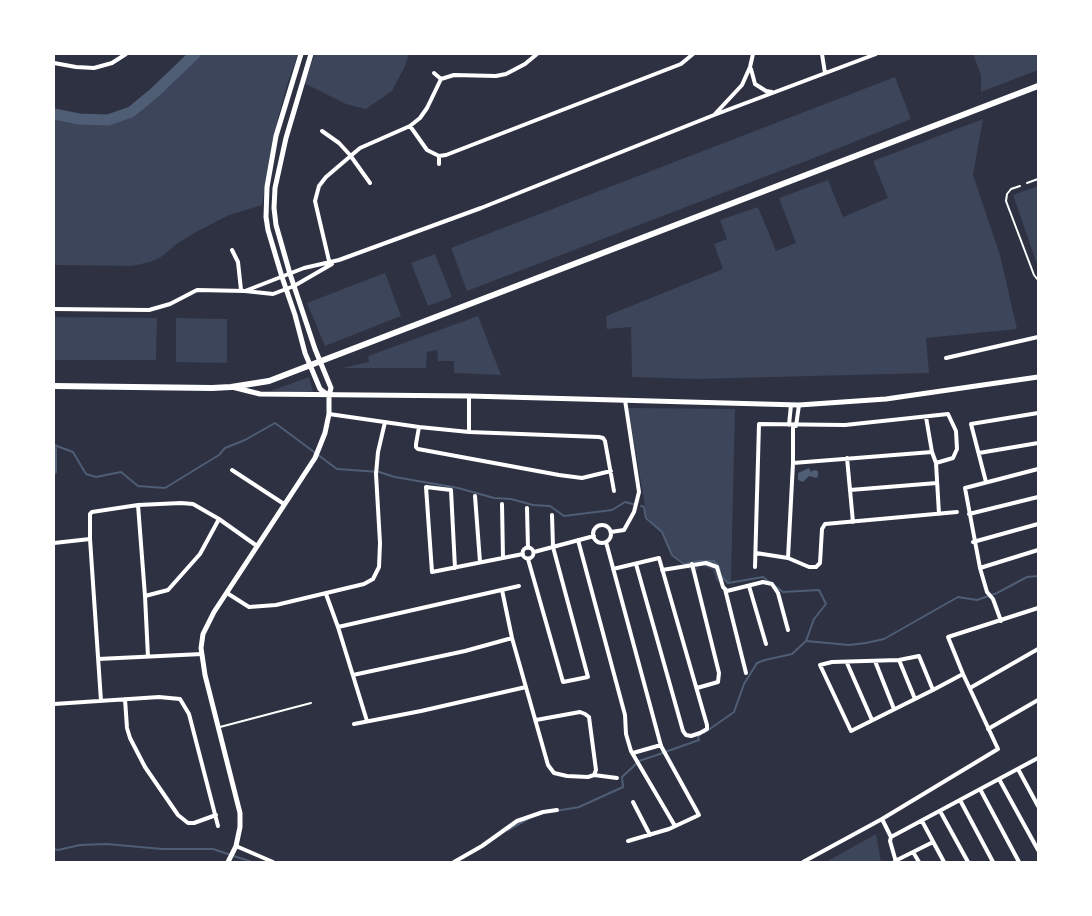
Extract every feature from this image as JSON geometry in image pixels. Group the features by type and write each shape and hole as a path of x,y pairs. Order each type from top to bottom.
{"highway":[{"path":"54,386 231,387 269,381 1038,86"}],"main road":[{"path":"301,54 276,136 267,187 266,208 268,230 310,366 320,390 329,395"},
{"path":"228,862 236,846 240,827 240,813 205,676 202,654 203,634 214,612 315,458 321,446 329,414 331,388 320,362 290,274 276,225 274,208 274,194 286,138 311,54"},
{"path":"231,387 260,394 469,396 799,405 886,400 1038,377"}],"street":[{"path":"54,63 94,68 112,63 126,54"},
{"path":"330,264 316,208 316,194 326,177 350,155 372,142 410,126 420,118 428,108 441,79 454,75 496,76 506,74 521,67 537,54"},
{"path":"410,126 427,150 439,156 453,153 635,83 681,64 693,54"},
{"path":"714,115 739,90 750,67 753,54"},
{"path":"822,54 825,73"},
{"path":"54,308 150,310 170,304 197,290 243,290 274,294 294,286 339,260 481,208 714,115 876,54"},
{"path":"750,67 754,84 766,91 774,92"},
{"path":"434,73 441,79"},
{"path":"322,131 339,143 350,155 370,184"},
{"path":"439,156 439,164"},
{"path":"232,250 238,262 243,290"},
{"path":"243,290 304,268 330,264"},
{"path":"946,358 1038,337"},
{"path":"469,396 469,432"},
{"path":"611,532 624,530 634,512 639,492 624,400"},
{"path":"788,558 793,463 791,405"},
{"path":"793,426 798,414 799,405"},
{"path":"986,482 971,424 1038,413"},
{"path":"329,414 469,432 603,438 614,491"},
{"path":"755,567 759,424 793,426 845,425 948,414 956,431 957,449 953,458 936,463"},
{"path":"926,417 932,452 936,463 939,514"},
{"path":"227,593 249,607 276,606 364,584 373,579 379,567 380,543 376,468 385,422"},
{"path":"419,427 416,444 418,449 559,476 582,478 611,471"},
{"path":"978,453 1038,443"},
{"path":"793,463 932,452"},
{"path":"847,458 853,522"},
{"path":"1001,621 993,599 987,592 980,568 965,488 1038,469"},
{"path":"232,470 284,504"},
{"path":"850,490 936,484"},
{"path":"455,568 451,490 426,487 432,572 455,568 523,554 528,558 563,682 588,678 553,547 552,515"},
{"path":"475,496 480,562"},
{"path":"969,514 1038,497"},
{"path":"101,701 90,539 90,514 92,512 138,505 193,504 219,519 257,546"},
{"path":"502,504 503,558"},
{"path":"138,505 148,657"},
{"path":"527,508 528,548"},
{"path":"756,553 788,558 808,567 816,566 820,563 823,526 957,512"},
{"path":"145,596 168,590 200,554 219,519"},
{"path":"974,542 1038,524"},
{"path":"600,525 606,526 611,532 610,538 606,542 597,541 594,536 596,528 600,525"},
{"path":"528,558 532,557 534,552 594,536"},
{"path":"54,543 90,539"},
{"path":"578,540 625,715 629,743 676,826"},
{"path":"606,542 661,745 699,815 676,826 628,841"},
{"path":"523,554 523,550 528,548"},
{"path":"528,548 531,548 534,552"},
{"path":"980,568 1038,550"},
{"path":"613,569 659,558 707,725 707,729 704,732 691,736 686,735 683,731 636,564"},
{"path":"662,570 706,563 717,567 725,590 746,673"},
{"path":"692,564 720,673 718,682 696,688"},
{"path":"725,590 768,582 776,588 788,630"},
{"path":"338,627 519,586"},
{"path":"749,586 766,644"},
{"path":"502,590 512,638 548,765 554,773 567,776 588,777 594,775 617,778"},
{"path":"326,594 367,721"},
{"path":"803,862 882,819 998,749 948,637 1038,608"},
{"path":"353,675 465,651 512,638"},
{"path":"970,688 1038,649"},
{"path":"98,659 202,654"},
{"path":"933,690 919,656 899,660 820,664 851,731 933,690 963,674"},
{"path":"899,660 915,699"},
{"path":"875,661 894,709"},
{"path":"847,662 872,720"},
{"path":"354,724 421,711 526,686"},
{"path":"54,704 159,697 180,699 189,714 218,826"},
{"path":"125,700 127,728 130,738 146,767 178,815 188,823 194,823 216,815"},
{"path":"988,729 1038,700"},
{"path":"536,720 580,712 589,717 596,770 594,775"},
{"path":"634,753 661,745"},
{"path":"891,838 1038,758"},
{"path":"1018,769 1038,806"},
{"path":"999,779 1038,850"},
{"path":"980,789 1019,862"},
{"path":"960,800 993,862"},
{"path":"633,802 650,835"},
{"path":"454,862 482,846 517,821 543,812 557,810"},
{"path":"940,811 968,862"},
{"path":"882,819 891,838 890,841 896,862 933,842"},
{"path":"922,821 944,862"},
{"path":"236,846 273,862"},
{"path":"913,852 919,862"}],"lane":[{"path":"1028,183 1038,179"},
{"path":"1020,186 1011,190 1006,201 1034,275 1038,280"},
{"path":"219,727 312,703"}],"shaded area":[{"path":"195,54 298,54 278,118 262,205 229,215 198,231 178,243 161,257 150,262 132,266 54,265 54,114 79,119 108,120 131,112"},
{"path":"315,54 409,54 392,91 366,109 346,104 304,83"},
{"path":"973,54 1038,54 1038,70 981,92 981,75"},
{"path":"895,77 911,119 467,291 451,248"},
{"path":"983,119 973,175 1000,255 1017,329 926,338 929,373 696,379 632,377 631,327 607,329 606,316 723,269 714,244 727,239 720,220 758,207 776,251 796,243 779,198 828,180 843,217 888,198 873,161"},
{"path":"1038,186 1038,267 1013,195"},
{"path":"435,254 452,297 428,306 411,263"},
{"path":"385,273 401,316 325,346 307,303"},
{"path":"478,316 501,375 454,373 454,361 438,361 437,350 427,352 426,368 342,368 369,362 368,356"},
{"path":"54,317 157,318 156,360 54,360"},
{"path":"176,318 227,319 227,363 176,362"},
{"path":"309,377 313,392 271,391"},
{"path":"628,408 735,409 731,581 728,582 722,578 717,582 713,570 701,565 693,575 685,563 673,554 662,532 647,517"},
{"path":"809,468 811,472 814,470 818,471 818,476 816,478 809,476 803,482 798,480 798,473"},
{"path":"876,834 881,862 826,862"}],"waterway":[{"path":"54,114 79,119 108,120 131,112 195,54"},
{"path":"54,445 73,452 86,474 96,477 121,472 138,486 165,488 219,455 225,448 245,440 275,423 337,469 379,472 395,477 458,488 494,498 550,506 564,516 612,510 625,502 633,504"},
{"path":"54,474 56,472 56,445"},
{"path":"641,506 644,507 646,518 662,532 672,555 684,564 714,561 719,567 720,572"},
{"path":"806,641 849,645 884,639 958,597 977,600 997,593 1027,577 1038,576"},
{"path":"722,577 728,583 763,577 771,583"},
{"path":"704,733 734,712 744,684 757,663 792,654 806,641 814,619 826,604 819,590 783,592 775,586"},
{"path":"665,752 699,740 698,736 700,735"},
{"path":"639,761 663,753"},
{"path":"556,811 579,807 623,787 622,777 637,763"},
{"path":"508,830 528,819"},
{"path":"54,849 58,850 80,845 107,844 162,849 213,849 252,862"}]}
